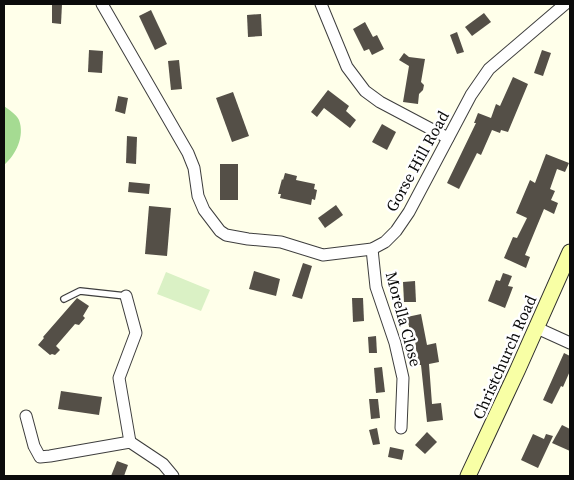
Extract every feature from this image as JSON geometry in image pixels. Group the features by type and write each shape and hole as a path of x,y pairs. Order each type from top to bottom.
{"main road":[{"name":"Christchurch Road","path":"468,476 570,252"}],"street":[{"name":"Gorse Hill Road","path":"102,4 188,153 194,168 198,196 204,210 220,231 232,237 281,242 323,255 372,249 385,242 403,221 472,95 490,69 565,4"},
{"path":"321,4 347,67 365,91 402,115 448,138"},
{"name":"Morella Close","path":"372,249 376,287 395,343 403,378 401,428"},
{"path":"126,296 136,333 119,378 130,442"},
{"path":"537,328 570,343"},
{"path":"26,416 34,446 40,457 130,442 163,464 173,476"}],"lane":[{"path":"64,299 80,290 126,296"}],"green space":[{"path":"4,106 18,118 21,132 16,151 4,165"},
{"path":"166,272 210,290 201,311 157,294"}],"building":[{"path":"52,4 62,4 61,24 52,23"},
{"path":"151,10 167,44 155,50 139,16"},
{"path":"484,13 491,22 472,36 465,27"},
{"path":"261,14 262,36 248,37 247,15"},
{"path":"365,22 373,37 377,35 384,49 372,55 369,49 364,51 353,29"},
{"path":"457,32 464,52 457,54 450,35"},
{"path":"89,50 103,51 102,73 88,72"},
{"path":"542,50 551,53 543,76 534,73"},
{"path":"404,53 409,57 425,59 421,82 424,85 423,90 419,94 418,104 403,102 409,66 399,60"},
{"path":"179,60 182,89 171,90 168,61"},
{"path":"513,77 528,84 508,132 501,130 500,133 492,130 481,155 477,153 459,189 447,183 476,123 474,123 478,113 491,118 496,104 500,106"},
{"path":"328,90 349,106 346,111 356,120 350,128 324,108 317,117 311,112"},
{"path":"233,92 249,136 232,142 216,98"},
{"path":"118,96 128,98 125,114 115,111"},
{"path":"382,124 396,132 387,150 372,142"},
{"path":"127,136 137,137 136,164 126,163"},
{"path":"546,154 569,163 565,172 557,169 550,189 555,191 551,200 558,203 554,214 544,209 525,255 530,257 526,268 504,258 513,237 517,238 527,218 516,213 530,180 535,183"},
{"path":"220,164 238,164 238,200 220,200"},
{"path":"285,173 297,176 296,180 315,184 314,189 317,190 315,200 312,199 311,205 280,198 281,194 278,194"},
{"path":"129,182 150,184 149,194 128,192"},
{"path":"336,205 343,215 325,228 318,218"},
{"path":"149,206 171,208 167,256 145,254"},
{"path":"303,263 312,266 302,299 292,296"},
{"path":"254,271 280,279 276,296 249,289"},
{"path":"503,273 512,276 508,286 513,287 505,308 488,301 496,280 500,281"},
{"path":"415,281 416,302 404,302 403,282"},
{"path":"77,298 89,306 83,316 85,318 79,325 75,324 56,346 60,350 55,355 50,355 38,345"},
{"path":"352,298 363,298 364,321 353,322"},
{"path":"421,314 427,345 436,343 439,362 429,364 432,404 441,403 443,420 427,422 421,365 418,365 415,340 412,340 407,317"},
{"path":"376,336 377,353 369,353 368,337"},
{"path":"564,353 570,356 570,371 563,387 561,386 552,404 543,400"},
{"path":"382,367 385,392 376,393 374,368"},
{"path":"61,391 102,397 99,415 58,409"},
{"path":"369,399 378,399 380,418 371,419"},
{"path":"562,425 570,429 570,451 552,443"},
{"path":"377,428 380,444 373,445 369,430"},
{"path":"427,432 437,442 425,454 415,445"},
{"path":"533,434 544,439 546,434 553,436 538,468 521,460"},
{"path":"390,447 404,450 402,460 388,457"},
{"path":"117,461 128,465 124,476 111,476"}]}
